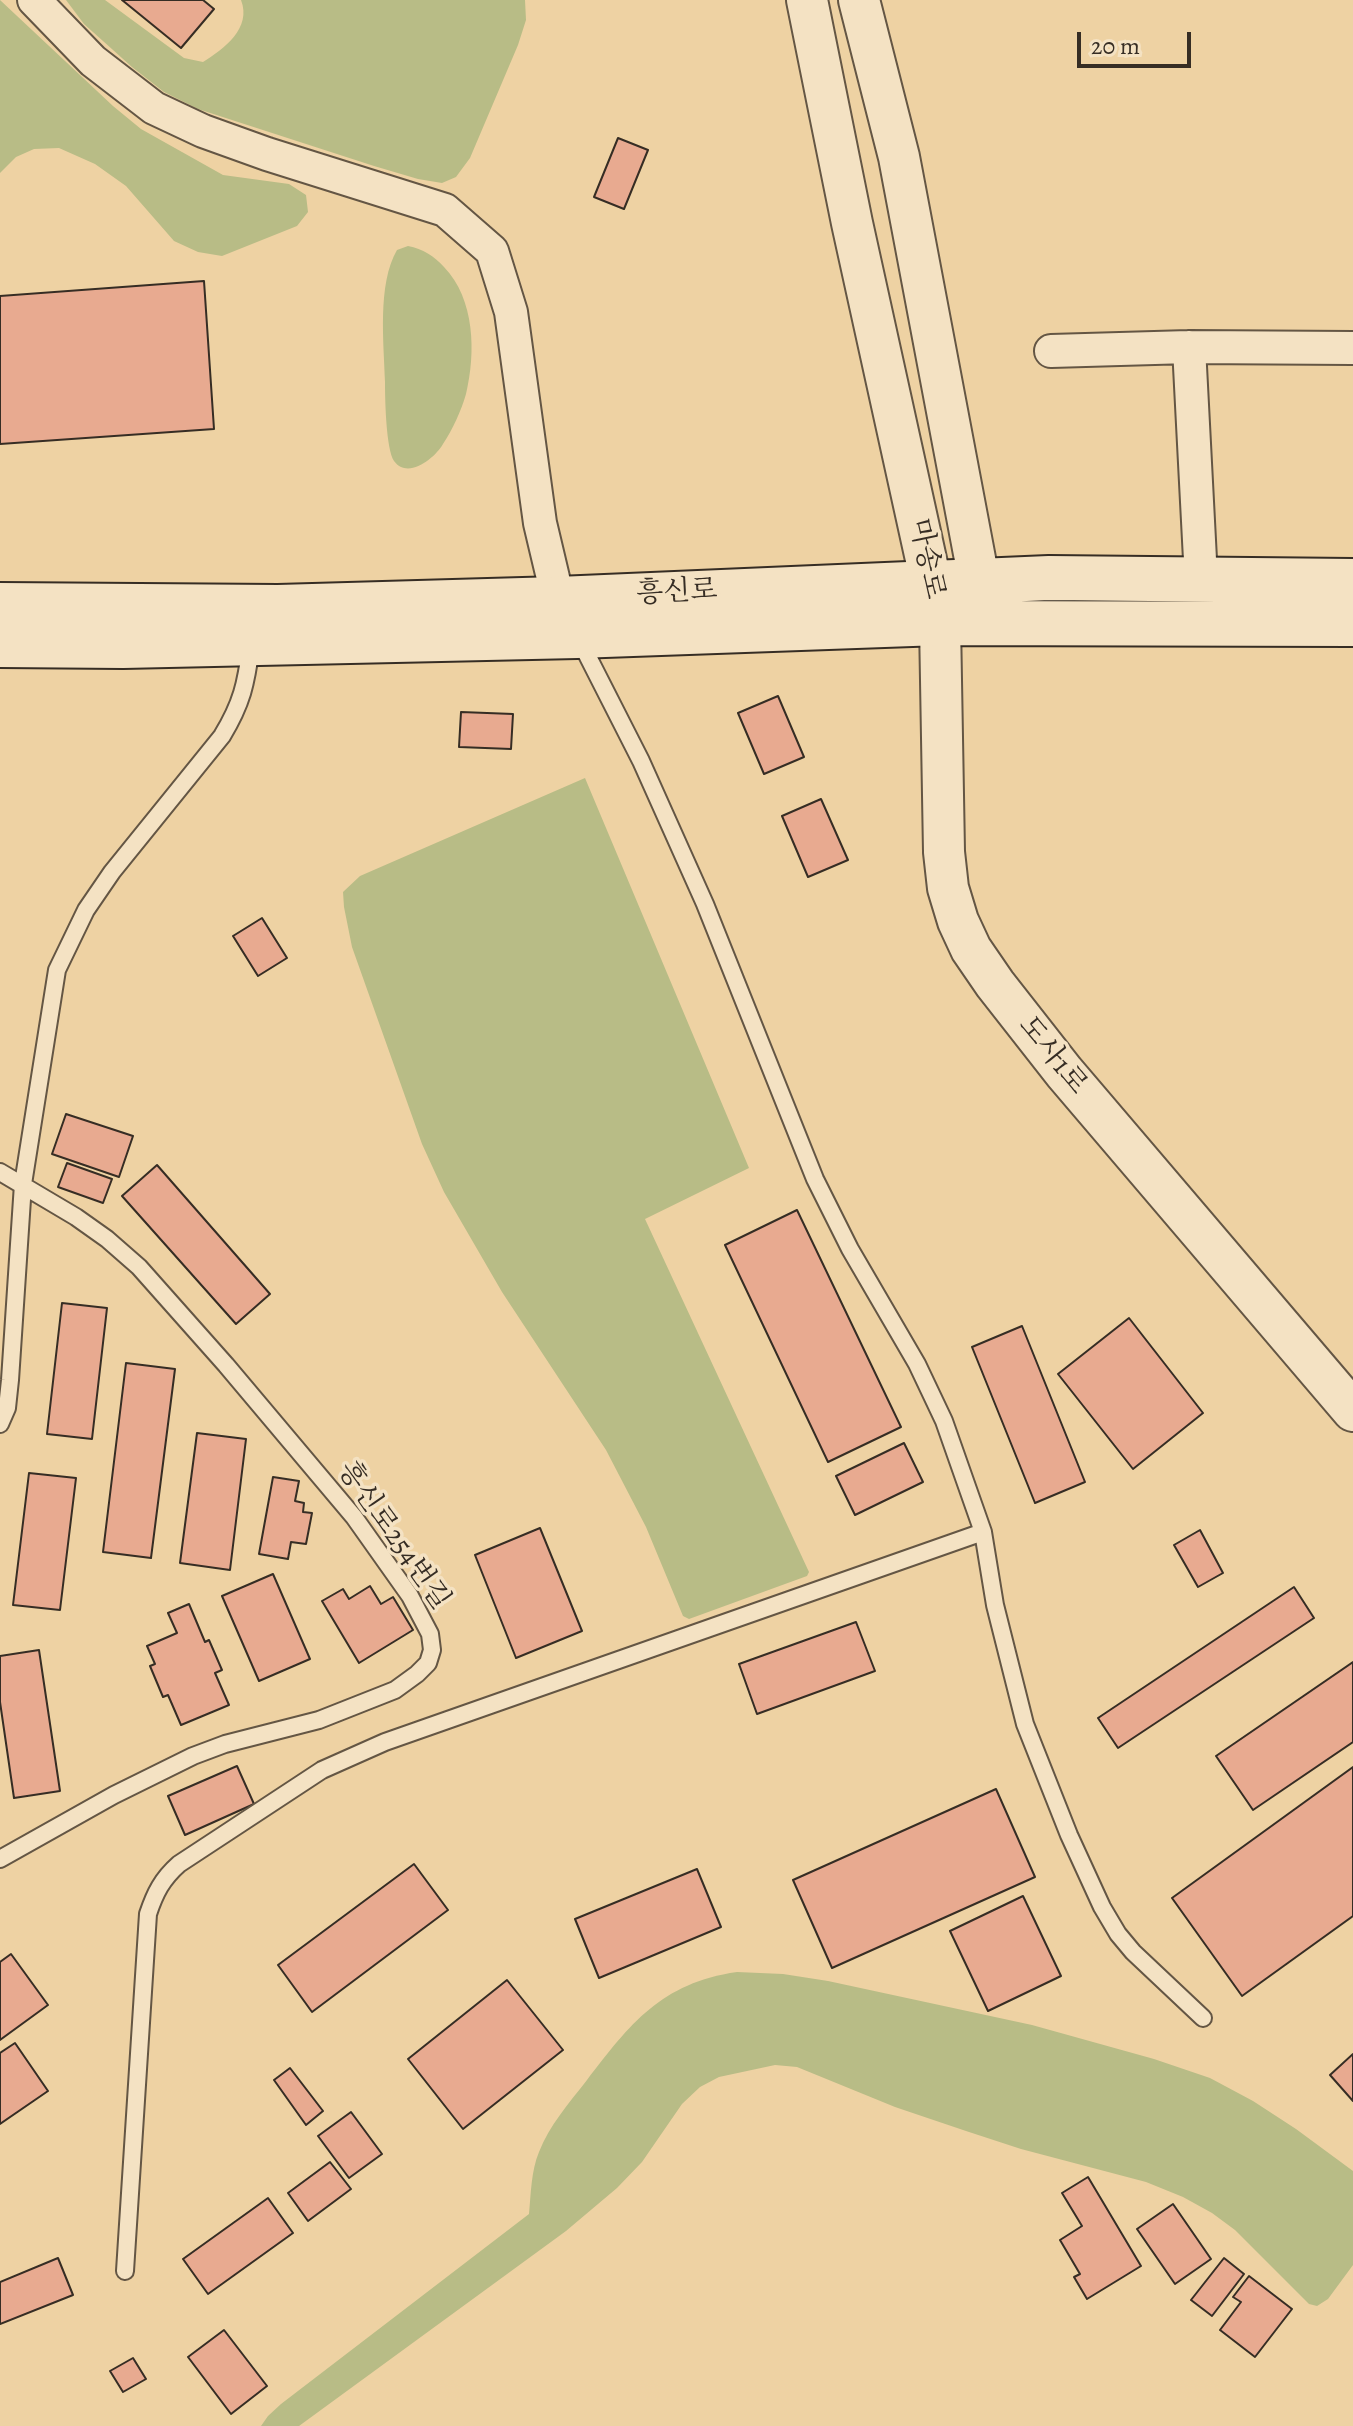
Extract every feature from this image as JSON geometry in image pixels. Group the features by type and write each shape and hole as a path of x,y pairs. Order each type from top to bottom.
{"main road":[{"name":"흥신로","path":"935,602 979,580 1353,581"},
{"name":"흥신로","path":"0,645 252,643 567,617 935,602 1353,624"},
{"name":"흥신로","path":"0,605 278,607 567,617"}],"street":[{"path":"34,0 93,61 154,108 203,131 267,154 445,210 492,251 511,312 540,523 567,617"},
{"name":"마송로","path":"807,0 935,602"},
{"name":"마송로","path":"859,0 899,157 979,580"},
{"path":"1051,351 1189,347 1353,348"},
{"path":"1189,347 1201,579"},
{"name":"도사1로","path":"935,602 944,852 948,888 971,949 1064,1072 1353,1411"}],"lane":[{"path":"567,617 641,761 705,904 815,1179 850,1249 932,1393 983,1532 995,1605 1025,1724 1069,1835 1118,1934 1203,2018"},
{"path":"0,1424 7,1408 10,1380 23,1184 52,997 62,959 86,910 103,885 222,736 236,713 245,690 252,643"},
{"name":"흥신로254번길","path":"0,1172 107,1239 139,1267 186,1319 378,1550 410,1596 430,1634 432,1650 428,1663 395,1690 319,1720 225,1744 193,1756 114,1795 0,1859"},
{"path":"125,2271 148,1914 165,1876 322,1770 385,1742 983,1532"}],"green space":[{"path":"0,0 141,129 223,175 289,184 306,195 308,212 297,226 222,256 198,252 174,241 126,186 95,164 59,148 34,149 16,157 0,173"},
{"path":"66,0 105,0 184,58 203,62 234,37 243,20 241,0 525,0 526,20 470,158 456,177 442,183 374,166 198,109 164,92 132,67 84,24"},
{"path":"408,246 432,256 454,280 467,310 472,344 466,394 459,413 439,450 428,461 414,468 400,466 394,461 389,446 383,314 391,264 397,250"},
{"path":"585,778 749,1168 645,1219 809,1572 807,1576 689,1619 683,1616 646,1527 606,1450 502,1292 444,1192 422,1144 352,947 344,907 343,892 360,876"},
{"path":"737,1972 783,1974 828,1981 1032,2025 1210,2078 1253,2101 1353,2171 1353,2265 1328,2299 1317,2306 1309,2304 1235,2230 1183,2197 1146,2182 966,2131 895,2107 797,2067 775,2065 719,2077 700,2087 682,2104 642,2162 617,2188 566,2231 299,2426 261,2426 281,2404 529,2214 534,2167 548,2133 633,2024 667,1996 710,1978"}],"building":[{"path":"122,0 203,0 214,9 181,48"},
{"path":"618,138 648,150 624,209 594,197"},
{"path":"204,281 214,429 0,444 0,296"},
{"path":"778,696 804,757 764,774 738,713"},
{"path":"461,712 513,714 511,749 459,747"},
{"path":"821,799 848,860 808,877 782,816"},
{"path":"262,918 287,958 258,976 233,936"},
{"path":"66,1114 133,1136 119,1177 52,1154"},
{"path":"67,1163 112,1179 103,1203 58,1187"},
{"path":"157,1165 270,1294 236,1324 122,1196"},
{"path":"797,1210 901,1427 828,1462 725,1245"},
{"path":"62,1303 107,1308 92,1439 47,1434"},
{"path":"1129,1318 1203,1413 1133,1469 1058,1374"},
{"path":"1022,1326 1085,1482 1035,1503 972,1347"},
{"path":"126,1363 175,1369 151,1558 103,1552"},
{"path":"197,1433 246,1439 230,1570 180,1563"},
{"path":"904,1443 923,1482 855,1515 836,1476"},
{"path":"29,1473 76,1478 60,1610 13,1605"},
{"path":"273,1477 299,1481 295,1501 304,1503 303,1512 312,1513 306,1544 291,1542 288,1559 259,1554"},
{"path":"540,1528 582,1631 516,1658 475,1555"},
{"path":"1200,1530 1223,1573 1198,1587 1174,1545"},
{"path":"273,1574 310,1659 259,1681 222,1596"},
{"path":"370,1586 381,1604 393,1597 413,1630 359,1663 322,1601 343,1589 349,1599"},
{"path":"1294,1587 1314,1618 1118,1748 1098,1718"},
{"path":"189,1604 205,1642 209,1640 222,1670 215,1673 229,1705 181,1725 168,1695 163,1697 150,1666 155,1664 147,1646 177,1633 168,1613"},
{"path":"856,1622 875,1671 757,1714 739,1664"},
{"path":"39,1650 60,1791 14,1798 0,1702 0,1656"},
{"path":"1353,1662 1353,1742 1253,1810 1216,1756"},
{"path":"237,1766 254,1804 185,1835 168,1796"},
{"path":"1353,1767 1353,1916 1242,1996 1172,1898"},
{"path":"996,1789 1035,1877 832,1968 793,1880"},
{"path":"414,1864 448,1910 312,2012 278,1965"},
{"path":"697,1869 721,1927 599,1978 575,1919"},
{"path":"1023,1896 1061,1976 988,2011 950,1931"},
{"path":"11,1954 48,2005 0,2040 0,1962"},
{"path":"507,1980 563,2050 463,2129 408,2059"},
{"path":"15,2043 48,2091 0,2124 0,2053"},
{"path":"1353,2054 1353,2101 1330,2075"},
{"path":"290,2068 323,2111 306,2125 274,2080"},
{"path":"351,2112 382,2154 349,2178 318,2136"},
{"path":"330,2162 351,2189 308,2221 288,2193"},
{"path":"1088,2177 1141,2266 1087,2299 1074,2277 1080,2274 1060,2240 1082,2226 1062,2193"},
{"path":"268,2198 293,2233 208,2294 183,2259"},
{"path":"1173,2204 1211,2259 1175,2284 1137,2229"},
{"path":"58,2258 73,2295 0,2324 0,2282"},
{"path":"1224,2258 1244,2274 1212,2316 1191,2300"},
{"path":"1249,2276 1292,2309 1255,2357 1220,2330 1241,2302 1233,2297"},
{"path":"224,2330 267,2386 231,2414 188,2357"},
{"path":"133,2358 146,2379 123,2392 110,2371"}]}
